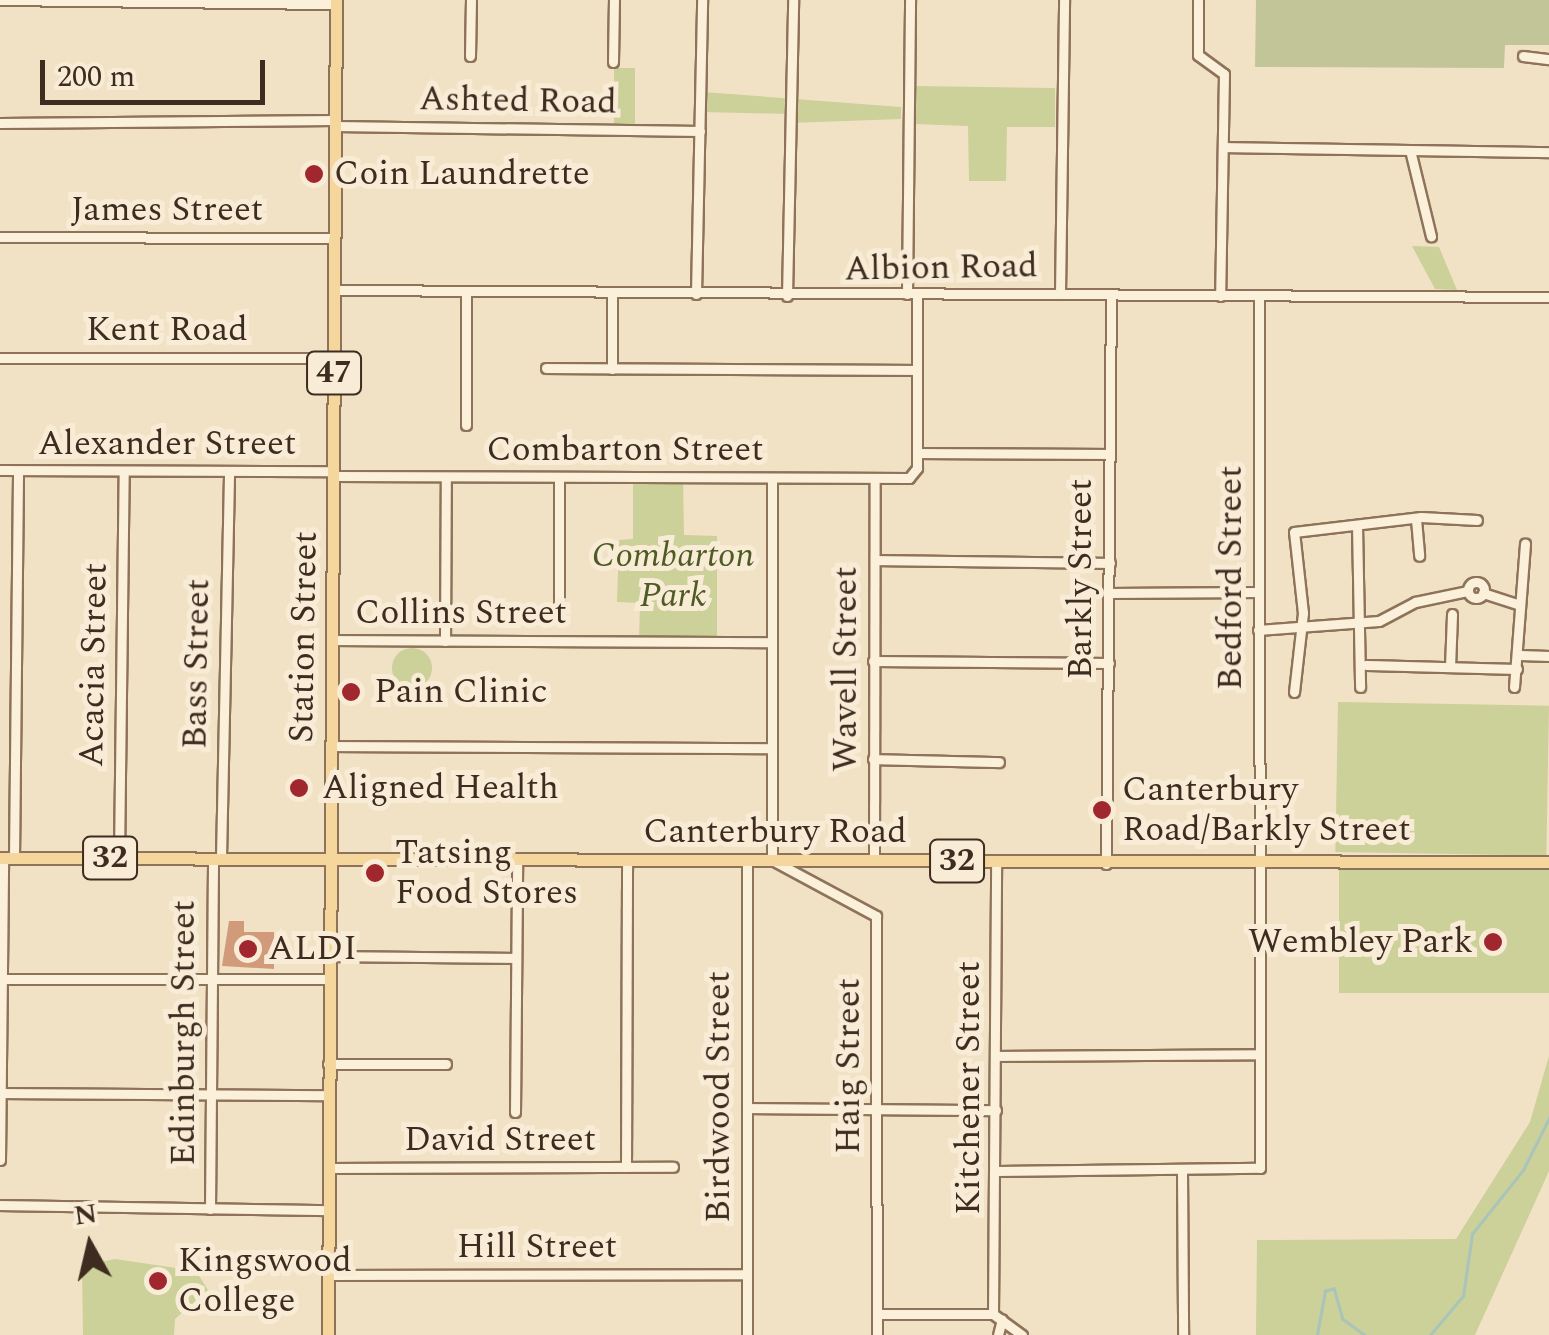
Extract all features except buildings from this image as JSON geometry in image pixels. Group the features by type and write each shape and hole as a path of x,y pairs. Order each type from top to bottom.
{"main road":[{"name":"Station Street","path":"328,1335 336,2"},
{"name":"Canterbury Road","path":"6,858 330,856 1106,864 1258,860 1549,862"}],"street":[{"path":"470,56 471,0"},
{"path":"613,62 614,0"},
{"path":"696,294 702,0"},
{"path":"787,296 793,0"},
{"path":"910,0 917,453 1110,454"},
{"path":"1060,294 1064,0"},
{"path":"1198,0 1198,55 1224,74 1220,296"},
{"path":"0,3 336,2"},
{"path":"1523,56 1549,59"},
{"name":"Ashted Road","path":"0,123 336,123 700,130"},
{"path":"1224,147 1549,152"},
{"path":"1410,150 1431,236"},
{"name":"James Street","path":"0,237 334,238"},
{"name":"Albion Road","path":"334,290 787,296 1549,297"},
{"path":"466,292 466,425"},
{"path":"612,292 612,368"},
{"name":"Barkly Street","path":"1106,864 1110,295"},
{"name":"Bedford Street","path":"1182,1172 1256,1172 1259,296"},
{"name":"Kent Road","path":"0,358 334,358"},
{"path":"546,368 916,370"},
{"name":"Combarton Street","path":"333,474 875,478 915,474 917,453"},
{"name":"Alexander Street","path":"0,470 333,474"},
{"path":"0,1160 18,470"},
{"name":"Acacia Street","path":"118,858 124,472"},
{"name":"Bass Street","path":"217,858 229,472"},
{"path":"445,641 446,476"},
{"path":"559,477 559,602"},
{"path":"772,478 772,860"},
{"name":"Wavell Street","path":"874,860 875,478"},
{"path":"1294,692 1300,625 1294,532 1416,519 1477,520"},
{"path":"1416,519 1420,556"},
{"path":"1358,525 1366,665 1360,687"},
{"path":"1514,687 1520,654 1525,543"},
{"path":"874,560 1110,563"},
{"path":"1258,630 1362,624 1467,590 1476,582 1483,593 1520,605"},
{"path":"1110,593 1258,592"},
{"path":"1450,667 1452,614"},
{"name":"Collins Street","path":"332,640 771,642"},
{"path":"1520,654 1549,656"},
{"path":"874,662 1108,663"},
{"path":"1366,665 1518,669"},
{"path":"330,746 770,748"},
{"path":"873,760 999,762"},
{"name":"Edinburgh Street","path":"210,1209 217,858"},
{"path":"515,1112 517,858"},
{"path":"626,1168 627,858"},
{"name":"Birdwood Street","path":"747,860 747,1335"},
{"name":"Haig Street","path":"772,860 876,916 877,1335"},
{"name":"Kitchener Street","path":"996,862 998,1335"},
{"path":"329,956 515,958"},
{"path":"4,979 329,979"},
{"path":"996,1056 1259,1054"},
{"path":"328,1064 446,1064"},
{"path":"2,1093 328,1094"},
{"path":"747,1108 996,1110"},
{"name":"David Street","path":"328,1168 674,1167"},
{"path":"997,1171 1182,1172 1183,1335"},
{"path":"0,1205 328,1210"},
{"name":"Hill Street","path":"327,1275 747,1274"},
{"path":"877,1314 998,1316 1022,1335"}],"green space":[{"path":"1256,0 1549,0 1549,45 1505,45 1504,68 1255,67"},
{"path":"614,68 635,68 635,127 614,127"},
{"path":"915,86 1055,88 1055,127 1007,127 1006,181 969,181 968,126 914,124"},
{"path":"703,92 901,107 901,119 790,123 790,114 702,112"},
{"path":"1412,246 1439,247 1457,290 1435,289"},
{"name":"Combarton Park","path":"633,477 683,477 684,535 717,536 717,642 639,642 640,603 617,602 619,540 633,539"},
{"path":"412,648 426,654 432,668 426,682 412,688 398,682 392,668 398,654"},
{"path":"1338,702 1549,706 1546,856 1335,852"},
{"path":"1339,870 1549,870 1549,993 1339,993"},
{"path":"1549,1056 1549,1171 1475,1335 1256,1335 1257,1240 1456,1239 1530,1122"},
{"path":"115,1259 196,1271 208,1290 175,1319 174,1335 83,1335 82,1266"}],"waterway":[{"path":"1430,1335 1463,1296 1472,1234 1523,1170 1549,1118"},
{"path":"1317,1335 1325,1291 1334,1288 1343,1319 1365,1335"}],"place":[{"name":"Coin Laundrette","path":"314,174"},
{"name":"Pain Clinic","path":"351,692"},
{"name":"Aligned Health","path":"299,788"},
{"name":"Canterbury Road/Barkly Street","path":"1102,810"},
{"name":"Tatsing Food Stores","path":"375,873"},
{"name":"Wembley Park","path":"1493,942"},
{"name":"ALDI","path":"248,949"},
{"name":"Kingswood College","path":"158,1281"}]}
